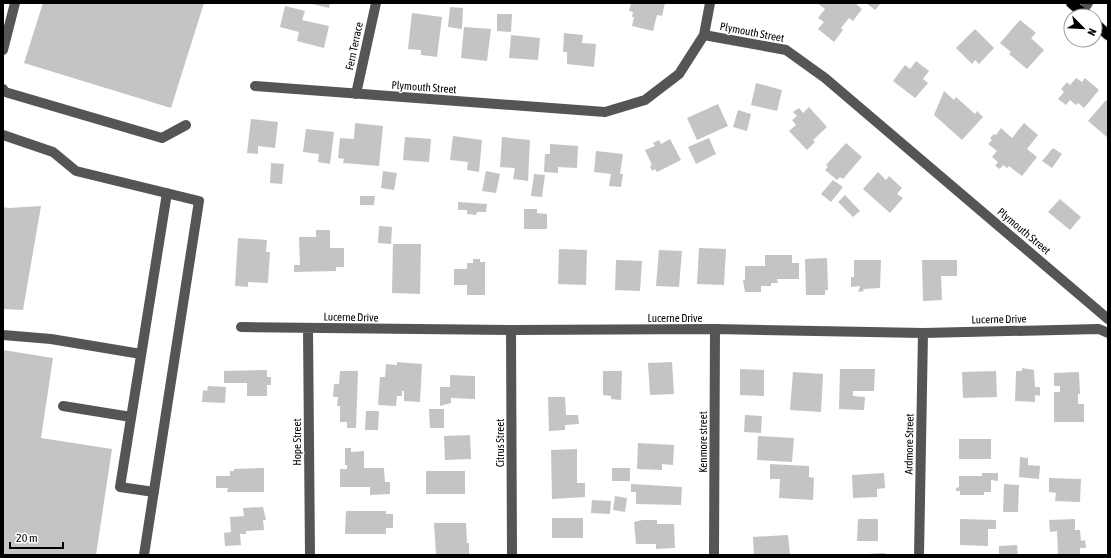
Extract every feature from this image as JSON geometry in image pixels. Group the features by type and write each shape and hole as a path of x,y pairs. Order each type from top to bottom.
{"street":[{"path":"3,50 15,3"},
{"name":"Fern Terrace","path":"356,94 376,3"},
{"path":"704,35 710,3"},
{"name":"Plymouth Street","path":"255,86 605,112 645,100 679,74 704,35 786,50 826,78 1108,319"},
{"path":"3,89 5,92 162,138 186,125"},
{"path":"3,134 53,152 76,171 199,201 144,555"},
{"path":"154,492 120,487 167,193"},
{"name":"Lucerne Drive","path":"241,327 511,330 715,329 923,333 1099,329 1108,333"},
{"name":"Hope Street","path":"308,328 310,555"},
{"name":"Kenmore street","path":"714,555 715,329"},
{"name":"Citrus Street","path":"511,330 512,555"},
{"name":"Ardmore Street","path":"919,555 923,333"},
{"path":"3,335 51,339 141,354"},
{"path":"63,406 131,417"}],"building":[{"path":"43,3 204,3 171,108 24,63"},
{"path":"308,3 330,3 329,8"},
{"path":"631,3 665,3 662,16 657,15 653,31 632,26 634,17 632,17 633,12 629,11"},
{"path":"817,3 855,3 862,9 853,21 849,18 841,28 843,30 834,42 818,29 824,22 818,18 825,9"},
{"path":"866,3 881,3 875,10"},
{"path":"285,6 305,11 302,20 329,26 324,48 297,41 299,32 280,27"},
{"path":"450,7 463,8 462,29 448,27"},
{"path":"412,13 442,17 437,57 421,55 421,50 408,49"},
{"path":"497,14 512,14 511,32 497,31"},
{"path":"1020,20 1036,33 1031,38 1044,50 1027,69 1009,54 1011,52 1000,43"},
{"path":"464,27 491,29 487,61 461,58"},
{"path":"975,29 994,48 979,64 975,60 972,64 956,48"},
{"path":"564,33 583,35 582,43 596,44 594,67 567,64 567,52 563,52"},
{"path":"511,35 540,38 538,60 509,58"},
{"path":"916,61 929,71 923,79 928,83 915,98 893,81 905,65 910,69"},
{"path":"1076,78 1082,82 1085,78 1099,90 1084,108 1078,103 1076,105 1070,100 1066,105 1058,99 1064,92 1061,89 1067,82 1070,85"},
{"path":"756,83 782,90 777,111 751,105"},
{"path":"944,91 954,100 956,97 975,114 977,111 983,117 962,140 934,115"},
{"path":"1106,100 1108,102 1108,138 1088,121"},
{"path":"718,104 728,126 697,140 687,118"},
{"path":"809,107 827,127 813,140 815,142 807,150 789,131 796,125 792,120 797,116 793,112 799,108 803,113"},
{"path":"738,110 751,114 747,131 733,127"},
{"path":"251,119 278,122 275,148 258,146 258,154 247,153"},
{"path":"355,123 383,126 379,166 343,163 344,159 338,158 340,138 354,139"},
{"path":"1024,123 1038,135 1027,149 1037,157 1022,176 1009,166 1007,168 1003,165 1000,169 995,166 998,162 992,157 997,151 988,144 992,140 990,138 994,134 996,135 1001,128 1012,138"},
{"path":"306,129 334,132 330,164 318,162 319,154 303,152"},
{"path":"453,136 482,140 479,172 467,170 468,162 450,160"},
{"path":"405,137 431,139 429,162 403,160"},
{"path":"502,137 530,140 528,181 513,179 515,168 500,167"},
{"path":"709,138 716,154 696,164 688,147"},
{"path":"670,139 681,160 657,172 655,169 652,171 650,166 652,165 645,150 655,146 653,143 659,140 661,144"},
{"path":"846,143 862,157 843,179 840,177 837,180 825,170 828,167 826,165"},
{"path":"550,144 578,146 577,168 558,167 558,173 544,172 545,154 550,154"},
{"path":"1053,148 1062,154 1052,168 1042,161"},
{"path":"596,151 623,154 620,174 623,174 621,187 609,186 611,174 594,172"},
{"path":"271,163 284,164 282,184 270,183"},
{"path":"383,171 397,173 394,190 381,188"},
{"path":"486,171 500,174 496,193 482,191"},
{"path":"878,172 886,180 889,176 902,188 897,194 903,198 890,213 863,189"},
{"path":"534,174 545,175 542,197 531,196"},
{"path":"833,180 843,187 831,202 821,194"},
{"path":"845,195 860,211 853,217 838,202"},
{"path":"360,196 375,196 374,205 360,205"},
{"path":"1060,199 1081,217 1070,230 1048,212"},
{"path":"458,202 487,204 486,212 477,212 476,215 467,214 467,210 458,210"},
{"path":"41,206 23,310 3,309 3,207"},
{"path":"524,209 537,209 537,213 547,214 547,229 524,229"},
{"path":"379,226 392,227 391,244 378,243"},
{"path":"316,230 330,230 330,248 344,248 344,267 336,267 336,271 294,272 294,265 300,265 299,237 316,237"},
{"path":"238,238 267,240 266,252 270,252 268,283 248,282 248,287 235,286"},
{"path":"393,244 421,244 420,294 392,293"},
{"path":"699,248 726,249 724,285 697,284"},
{"path":"559,249 587,250 586,285 558,284"},
{"path":"659,250 682,251 679,287 656,286"},
{"path":"765,255 792,255 792,263 799,263 799,279 777,279 778,283 771,283 771,286 761,286 761,292 745,292 743,280 745,280 745,266 765,266"},
{"path":"827,258 828,290 825,290 825,295 806,295 805,259"},
{"path":"473,259 480,259 480,262 485,262 485,295 467,295 467,285 454,285 454,269 467,269 467,263 473,263"},
{"path":"616,260 642,261 640,291 615,290"},
{"path":"854,260 881,260 880,288 863,289 864,291 858,292 860,286 851,287 851,277 854,277"},
{"path":"922,260 957,260 957,276 941,276 942,300 923,301"},
{"path":"3,350 53,358 41,438 112,449 96,555 3,555"},
{"path":"397,362 422,364 420,402 404,401 404,391 402,391 402,396 397,396 396,406 378,405 380,377 385,377 386,364 397,365"},
{"path":"672,362 674,394 650,395 648,363"},
{"path":"1022,368 1034,370 1035,387 1040,387 1040,396 1035,395 1035,402 1015,401 1016,371 1022,371"},
{"path":"740,369 764,370 764,396 740,395"},
{"path":"840,369 875,369 874,391 853,391 853,396 865,397 864,410 839,409"},
{"path":"267,370 267,377 271,377 271,385 267,385 267,396 247,396 247,383 224,383 224,371"},
{"path":"340,371 358,371 356,428 347,428 347,422 340,422 340,406 337,406 338,397 333,397 334,384 339,384"},
{"path":"603,371 622,371 621,400 611,399 611,396 603,395"},
{"path":"996,371 997,397 963,398 962,372"},
{"path":"793,372 823,374 821,412 790,410"},
{"path":"1079,372 1080,394 1078,394 1078,404 1084,404 1084,422 1054,422 1054,392 1060,392 1060,386 1054,386 1054,373"},
{"path":"450,375 475,376 475,399 451,398 451,403 440,406 440,387 450,387"},
{"path":"208,386 226,387 225,403 202,402 203,390 207,391"},
{"path":"548,397 565,397 566,415 578,415 579,424 565,425 565,430 549,431"},
{"path":"429,409 444,409 444,428 430,428"},
{"path":"366,411 379,411 378,430 365,430"},
{"path":"745,415 762,416 761,433 744,432"},
{"path":"470,435 471,459 445,460 444,436"},
{"path":"758,436 794,438 792,462 757,460"},
{"path":"959,439 991,439 991,459 959,459"},
{"path":"638,443 674,445 673,465 662,464 662,470 637,469"},
{"path":"345,448 351,448 351,452 364,451 364,468 384,468 385,482 390,482 390,494 370,495 370,487 340,487 340,469 347,469 347,465 345,465"},
{"path":"577,449 577,483 585,483 585,497 552,499 551,450"},
{"path":"1020,457 1028,458 1028,465 1040,466 1039,479 1019,477"},
{"path":"770,464 809,466 809,477 814,478 813,500 779,498 780,479 770,479"},
{"path":"264,468 264,492 227,492 228,488 216,488 216,476 230,476 230,471 234,471 234,469"},
{"path":"612,468 630,468 630,481 612,481"},
{"path":"426,471 465,471 465,494 426,494"},
{"path":"884,473 885,488 877,489 877,497 853,498 852,475"},
{"path":"982,473 998,473 998,481 991,480 991,492 984,492 984,495 960,495 960,491 956,491 956,488 959,487 959,476 982,476"},
{"path":"1049,478 1081,479 1080,502 1055,501 1056,493 1049,492"},
{"path":"631,484 682,487 681,505 636,504 636,492 631,492"},
{"path":"1004,484 1019,485 1018,512 1003,512"},
{"path":"615,496 627,498 625,512 613,510"},
{"path":"592,500 611,501 610,514 591,513"},
{"path":"263,507 266,520 263,520 264,530 246,531 246,534 240,534 241,545 225,546 224,533 231,532 230,517 244,516 243,508"},
{"path":"346,511 386,511 386,514 393,514 393,528 386,528 386,534 345,534"},
{"path":"552,518 583,518 583,538 552,538"},
{"path":"858,519 878,519 878,541 857,541"},
{"path":"960,519 996,520 996,529 988,529 988,546 960,545"},
{"path":"1075,519 1075,530 1080,530 1081,541 1085,540 1086,548 1080,548 1080,555 1058,555 1057,531 1050,532 1049,520"},
{"path":"642,520 657,520 657,524 674,524 675,548 656,549 656,544 636,544 634,522"},
{"path":"434,523 466,523 469,555 436,555"},
{"path":"788,535 790,555 754,555 753,537"},
{"path":"1017,545 1018,555 999,555 999,546"},
{"path":"885,553 885,555 866,555 866,554"}]}
